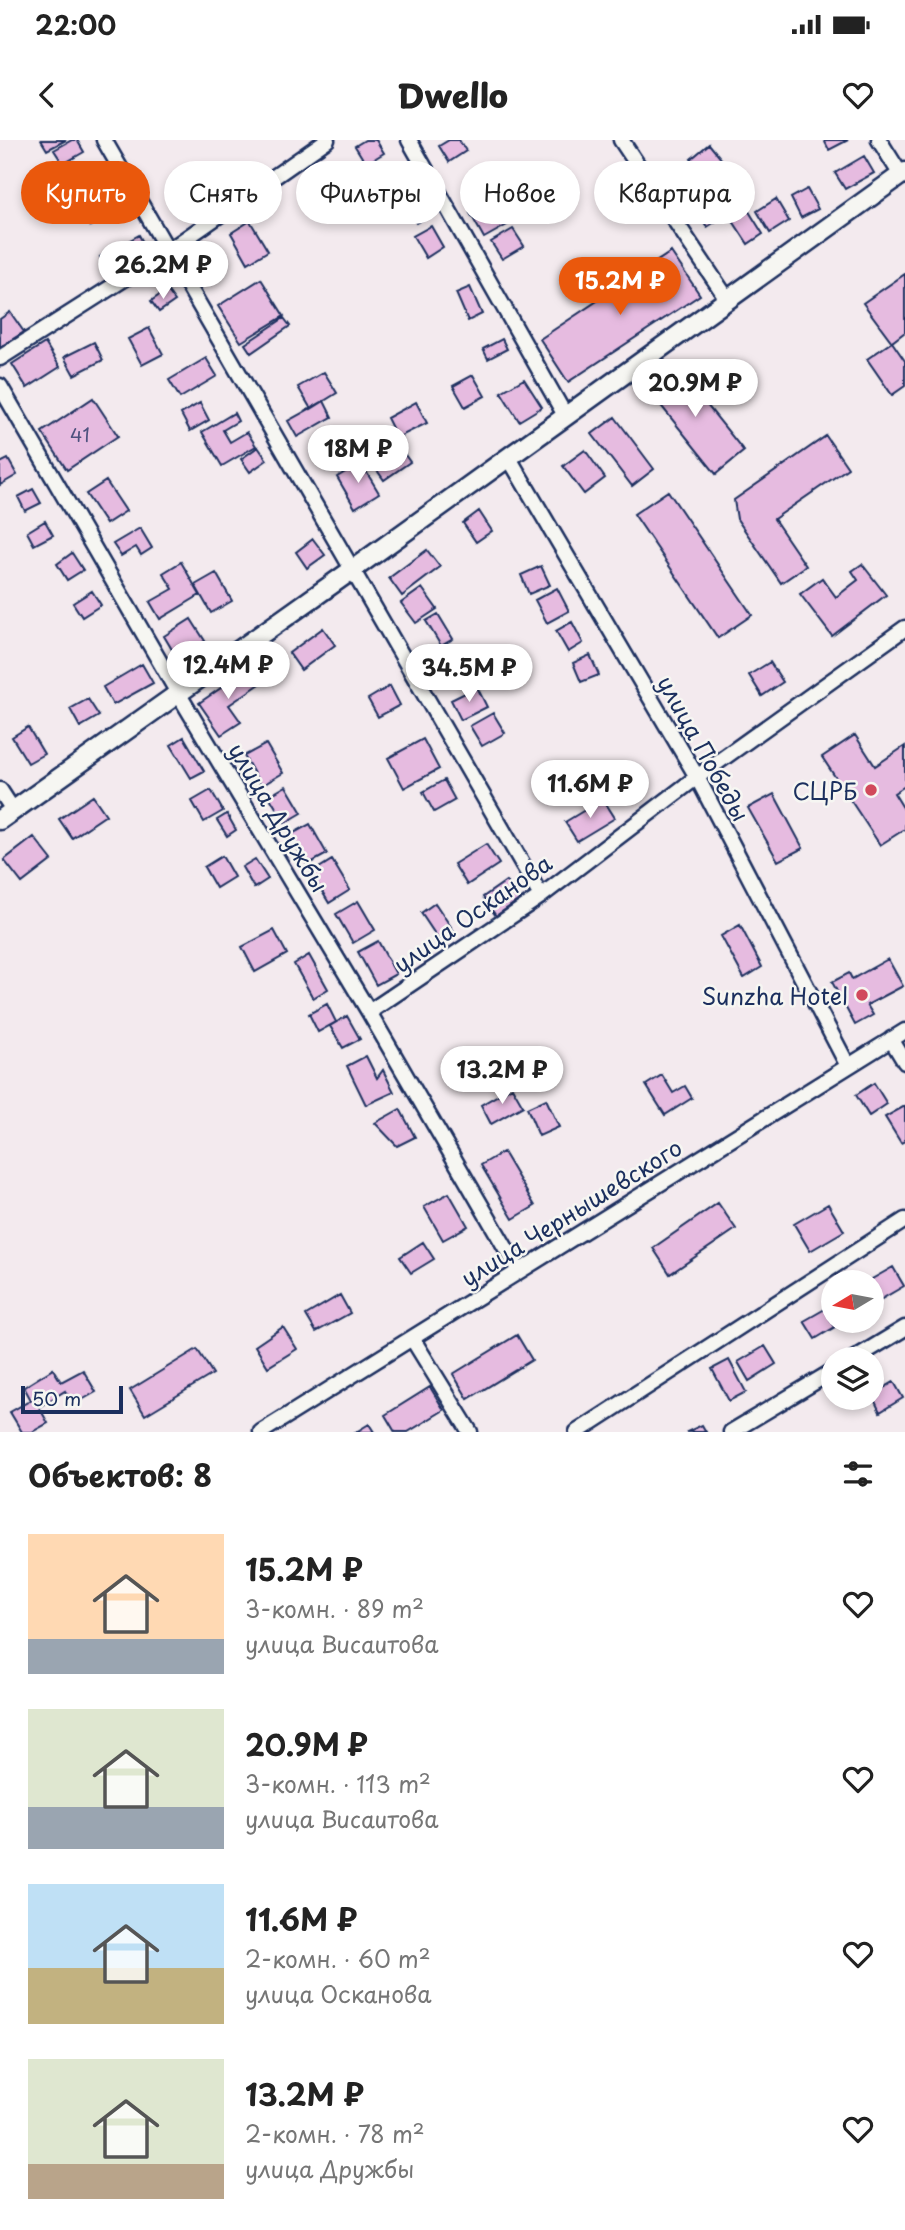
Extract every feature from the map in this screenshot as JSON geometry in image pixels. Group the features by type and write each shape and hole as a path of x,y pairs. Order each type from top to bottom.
{"street":[{"path":"104,140 541,896"},
{"path":"0,358 168,251 327,140"},
{"path":"409,140 566,417"},
{"path":"621,140 728,300"},
{"path":"0,790 6,815 903,174 880,140"},
{"name":"улица Дружбы","path":"0,386 519,1271"},
{"name":"улица Победы","path":"509,458 697,777 848,1066"},
{"name":"улица Осканова","path":"369,1012 541,896 697,777 905,628"},
{"name":"улица Чернышевского","path":"270,1430 412,1338 905,1031"},
{"path":"891,1039 905,1062"},
{"path":"577,1432 905,1220"},
{"path":"874,1347 905,1328"},
{"path":"412,1338 470,1432"},
{"path":"731,1432 821,1378"}],"building":[{"path":"41,140 66,140 47,150"},
{"path":"77,140 84,152 68,161 61,161 54,150"},
{"path":"365,140 376,140 384,153 371,161 364,161 355,146"},
{"path":"449,140 459,140 466,151 449,162 439,146"},
{"path":"824,140 848,140 829,150"},
{"path":"709,144 723,161 693,161 691,159"},
{"path":"864,156 874,173 845,189 835,173"},
{"path":"807,189 818,209 801,218 791,198"},
{"path":"776,199 789,221 770,233 757,211"},
{"path":"755,221 763,234 748,244 735,224 755,224"},
{"path":"245,224 252,224 268,251 248,263 231,233"},
{"path":"476,224 509,224 484,238"},
{"path":"431,226 443,247 426,258 413,236"},
{"path":"513,229 524,246 502,259 491,242"},
{"path":"139,235 147,250 108,272 100,257"},
{"path":"671,252 700,295 568,382 540,339"},
{"path":"905,274 905,332 892,342 863,303"},
{"path":"261,279 284,316 241,342 218,306"},
{"path":"470,287 482,314 468,321 456,293"},
{"path":"167,290 175,301 159,312 151,301"},
{"path":"10,312 24,332 0,347 0,319"},
{"path":"284,318 290,326 251,353 245,344"},
{"path":"149,328 163,354 142,365 128,339"},
{"path":"502,339 507,349 488,359 483,349"},
{"path":"94,342 103,360 74,375 64,357"},
{"path":"892,342 905,361 905,386 892,395 867,359"},
{"path":"45,343 60,367 27,388 12,364"},
{"path":"206,358 217,376 180,398 169,380"},
{"path":"674,364 744,451 716,474 646,387"},
{"path":"324,372 337,393 311,409 298,387"},
{"path":"473,375 485,396 465,407 453,386"},
{"path":"524,379 542,407 519,421 501,392"},
{"path":"93,398 118,436 67,470 42,432"},
{"path":"324,401 332,417 297,437 288,421"},
{"path":"416,402 427,423 397,438 387,418"},
{"path":"200,403 209,420 190,431 181,414"},
{"path":"234,413 238,421 223,430 230,442 247,432 256,446 222,466 202,432"},
{"path":"615,417 654,469 632,486 592,434"},
{"path":"826,436 848,468 774,519 806,566 781,583 737,519 734,500"},
{"path":"392,437 410,462 384,480 366,455"},
{"path":"258,447 267,460 250,472 241,459"},
{"path":"585,450 605,478 584,494 563,466"},
{"path":"8,459 17,475 0,485 0,463"},
{"path":"361,463 379,493 355,508 337,477"},
{"path":"106,481 126,511 106,524 86,494"},
{"path":"33,489 41,503 25,511 18,497"},
{"path":"668,491 752,615 718,638 634,514"},
{"path":"479,511 492,531 476,542 463,523"},
{"path":"45,521 53,535 34,545 27,532"},
{"path":"140,528 152,548 141,555 136,547 121,556 113,544"},
{"path":"313,539 325,555 307,568 296,552"},
{"path":"427,550 440,567 402,596 389,578"},
{"path":"72,553 83,570 67,580 57,564"},
{"path":"181,562 200,595 160,619 150,602 173,589 163,573"},
{"path":"862,564 886,595 832,636 800,594 822,578 836,597 858,580 852,571"},
{"path":"541,566 550,585 529,594 521,575"},
{"path":"216,573 232,601 211,613 195,585"},
{"path":"422,588 437,609 416,623 401,603"},
{"path":"557,588 569,611 547,623 535,600"},
{"path":"92,591 101,605 82,617 73,603"},
{"path":"438,614 453,639 441,646 426,621"},
{"path":"191,619 205,641 177,658 164,636"},
{"path":"572,622 583,643 568,652 556,631"},
{"path":"323,628 335,645 301,670 289,653"},
{"path":"451,654 463,675 444,685 433,665"},
{"path":"590,655 599,675 581,682 573,663"},
{"path":"770,662 783,682 762,696 749,675"},
{"path":"142,664 153,683 113,705 103,687"},
{"path":"250,668 260,684 229,705 241,722 221,735 199,703"},
{"path":"390,686 400,705 378,717 368,699"},
{"path":"477,687 487,707 461,720 451,700"},
{"path":"88,699 99,716 80,727 70,709"},
{"path":"493,713 505,733 482,746 470,726"},
{"path":"28,727 44,754 28,763 12,737"},
{"name":"СЦРБ","path":"855,735 875,766 905,746 905,786 894,793 905,811 905,829 880,845 822,757"},
{"path":"184,737 204,771 191,778 171,745"},
{"path":"423,739 439,769 404,788 388,758"},
{"path":"266,744 283,773 261,786 244,756"},
{"path":"444,780 455,800 434,812 423,792"},
{"path":"286,786 302,813 285,823 269,796"},
{"path":"211,790 223,811 204,822 192,801"},
{"path":"774,794 803,848 778,861 748,808"},
{"path":"93,796 106,815 72,838 59,819"},
{"path":"603,799 615,818 577,841 565,822"},
{"path":"227,814 236,830 227,836 217,820"},
{"path":"310,824 327,854 307,865 290,835"},
{"path":"34,837 52,860 22,883 4,860"},
{"path":"486,844 499,864 467,885 454,864"},
{"path":"222,856 234,877 216,888 204,867"},
{"path":"255,859 268,879 254,888 242,867"},
{"path":"332,860 350,890 329,903 311,873"},
{"path":"506,881 519,900 496,916 483,897"},
{"path":"358,901 375,930 353,943 336,914"},
{"path":"435,903 455,933 441,943 421,913"},
{"path":"740,925 762,967 744,978 721,936"},
{"path":"274,930 287,954 255,972 242,947"},
{"path":"378,941 396,974 376,985 358,952"},
{"path":"309,955 328,989 313,998 294,964"},
{"name":"Sunzha Hotel","path":"888,959 903,986 867,1005 873,1015 855,1025 832,982 849,973 852,979"},
{"path":"327,1004 336,1022 318,1032 309,1014"},
{"path":"347,1016 360,1039 343,1048 330,1026"},
{"path":"366,1056 377,1078 383,1070 394,1092 366,1105 347,1066"},
{"path":"662,1075 673,1093 685,1086 692,1098 665,1115 646,1085"},
{"path":"874,1083 887,1104 869,1116 856,1095"},
{"path":"512,1087 523,1106 491,1124 481,1105"},
{"path":"546,1099 559,1127 539,1136 527,1108"},
{"path":"905,1106 905,1141 901,1143 885,1117"},
{"path":"400,1109 415,1137 397,1146 375,1123"},
{"path":"503,1152 535,1206 513,1219 481,1165"},
{"path":"449,1193 468,1226 443,1240 424,1207"},
{"path":"718,1203 736,1229 670,1274 653,1248"},
{"path":"828,1204 844,1231 810,1251 794,1224"},
{"path":"423,1242 434,1259 411,1273 400,1257"},
{"path":"893,1267 904,1286 884,1298 884,1272"},
{"path":"340,1295 350,1313 316,1332 306,1315"},
{"path":"821,1311 821,1334 823,1334 815,1339 804,1321"},
{"path":"283,1327 297,1349 268,1367 255,1346"},
{"path":"517,1335 532,1360 468,1399 453,1374"},
{"path":"765,1346 776,1364 749,1381 738,1362"},
{"path":"197,1349 213,1374 145,1415 130,1390"},
{"path":"729,1360 746,1392 729,1401 712,1369"},
{"path":"53,1369 61,1382 83,1370 96,1392 73,1405 65,1391 39,1407 48,1423 32,1432 22,1432 10,1412 31,1400 24,1387"},
{"path":"894,1382 903,1398 884,1410 884,1388"},
{"path":"430,1387 444,1410 408,1432 395,1432 385,1415"},
{"path":"369,1424 374,1432 356,1432"},
{"path":"702,1425 706,1432 687,1432"}],"place":[{"name":"СЦРБ","path":"871,790"},
{"name":"Sunzha Hotel","path":"862,995"}]}
